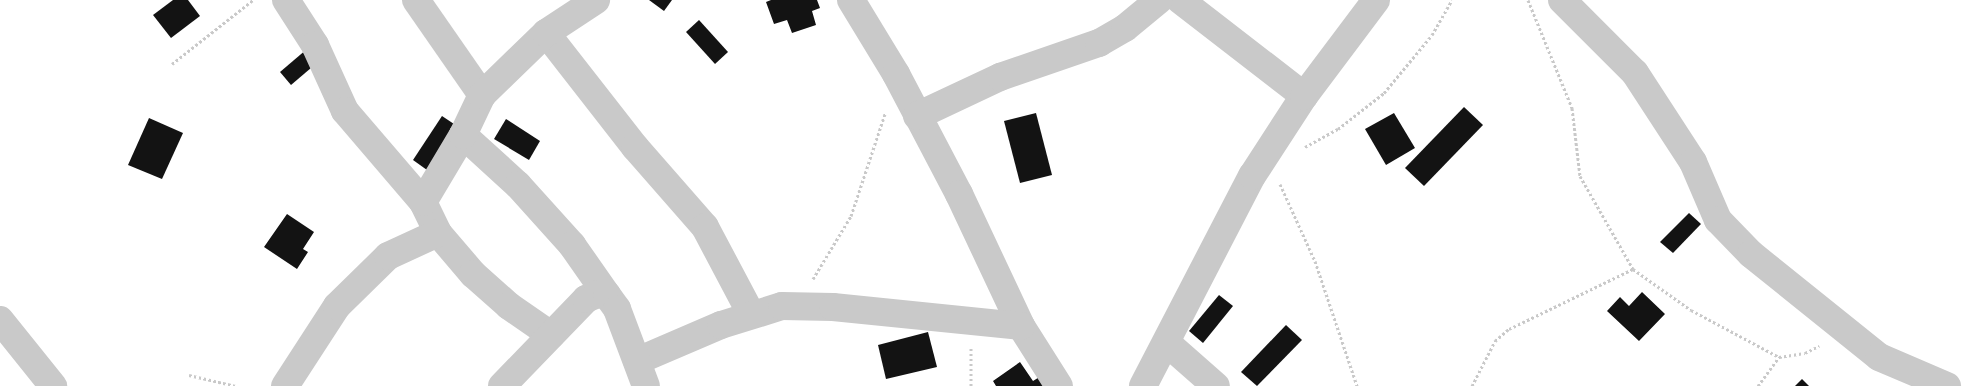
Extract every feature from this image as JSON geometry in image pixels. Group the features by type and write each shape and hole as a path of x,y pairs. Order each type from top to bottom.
{"street":[{"path":"286,0 315,45 345,111 424,202 438,233 480,281 509,306 552,335"},
{"path":"416,0 482,95"},
{"path":"424,202 463,135 482,95 546,33 596,0"},
{"path":"851,0 896,74 959,194 1021,326 1059,386"},
{"path":"917,116 1000,77 1099,43 1125,28 1158,0"},
{"path":"1180,0 1304,96"},
{"path":"1144,386 1252,176 1304,96 1376,0"},
{"path":"1562,0 1636,73 1693,162 1718,220 1751,254 1879,357 1948,386"},
{"path":"546,33 635,147 705,227 751,314"},
{"path":"463,135 518,185 572,245 617,309 646,386"},
{"path":"285,386 336,306 388,256 438,233"},
{"path":"502,386 586,299 597,294 607,295"},
{"path":"637,360 751,314 782,306 833,307 1021,326"},
{"path":"0,320 53,386"},
{"path":"1167,343 1216,386"}],"path":[{"path":"172,64 253,0"},
{"path":"1296,152 1338,129 1384,93 1432,36 1452,0"},
{"path":"1528,0 1572,108 1580,176 1633,269 1691,310 1779,357 1805,353 1848,331"},
{"path":"782,306 816,277 851,216 896,74"},
{"path":"1279,182 1315,260 1357,386"},
{"path":"1472,386 1495,341 1509,330 1633,269"},
{"path":"971,322 971,386"},
{"path":"1758,386 1779,357"},
{"path":"189,376 236,386"}],"building":[{"path":"173,0 188,0 200,16 171,38 153,15"},
{"path":"649,0 672,0 664,11"},
{"path":"771,0 817,0 820,8 812,11 816,25 792,33 787,20 774,24 766,2"},
{"path":"699,20 728,52 715,64 686,32"},
{"path":"307,49 318,62 291,85 280,72"},
{"path":"1464,107 1483,125 1424,186 1405,168"},
{"path":"1036,113 1052,175 1020,183 1004,121"},
{"path":"1394,113 1415,148 1386,165 1365,129"},
{"path":"442,116 457,126 427,170 413,160"},
{"path":"149,118 183,133 162,179 128,165"},
{"path":"506,119 540,141 529,160 494,139"},
{"path":"1689,213 1701,224 1673,253 1660,242"},
{"path":"287,214 314,232 303,249 308,252 297,269 264,247"},
{"path":"1642,292 1665,314 1639,341 1607,311 1620,297 1629,306"},
{"path":"1219,295 1233,306 1203,343 1189,331"},
{"path":"1286,325 1302,340 1257,386 1241,372"},
{"path":"928,332 937,367 886,379 878,345"},
{"path":"1020,362 1033,381 1041,376 1048,386 996,386 993,381"},
{"path":"1802,379 1809,386 1795,386"}]}
